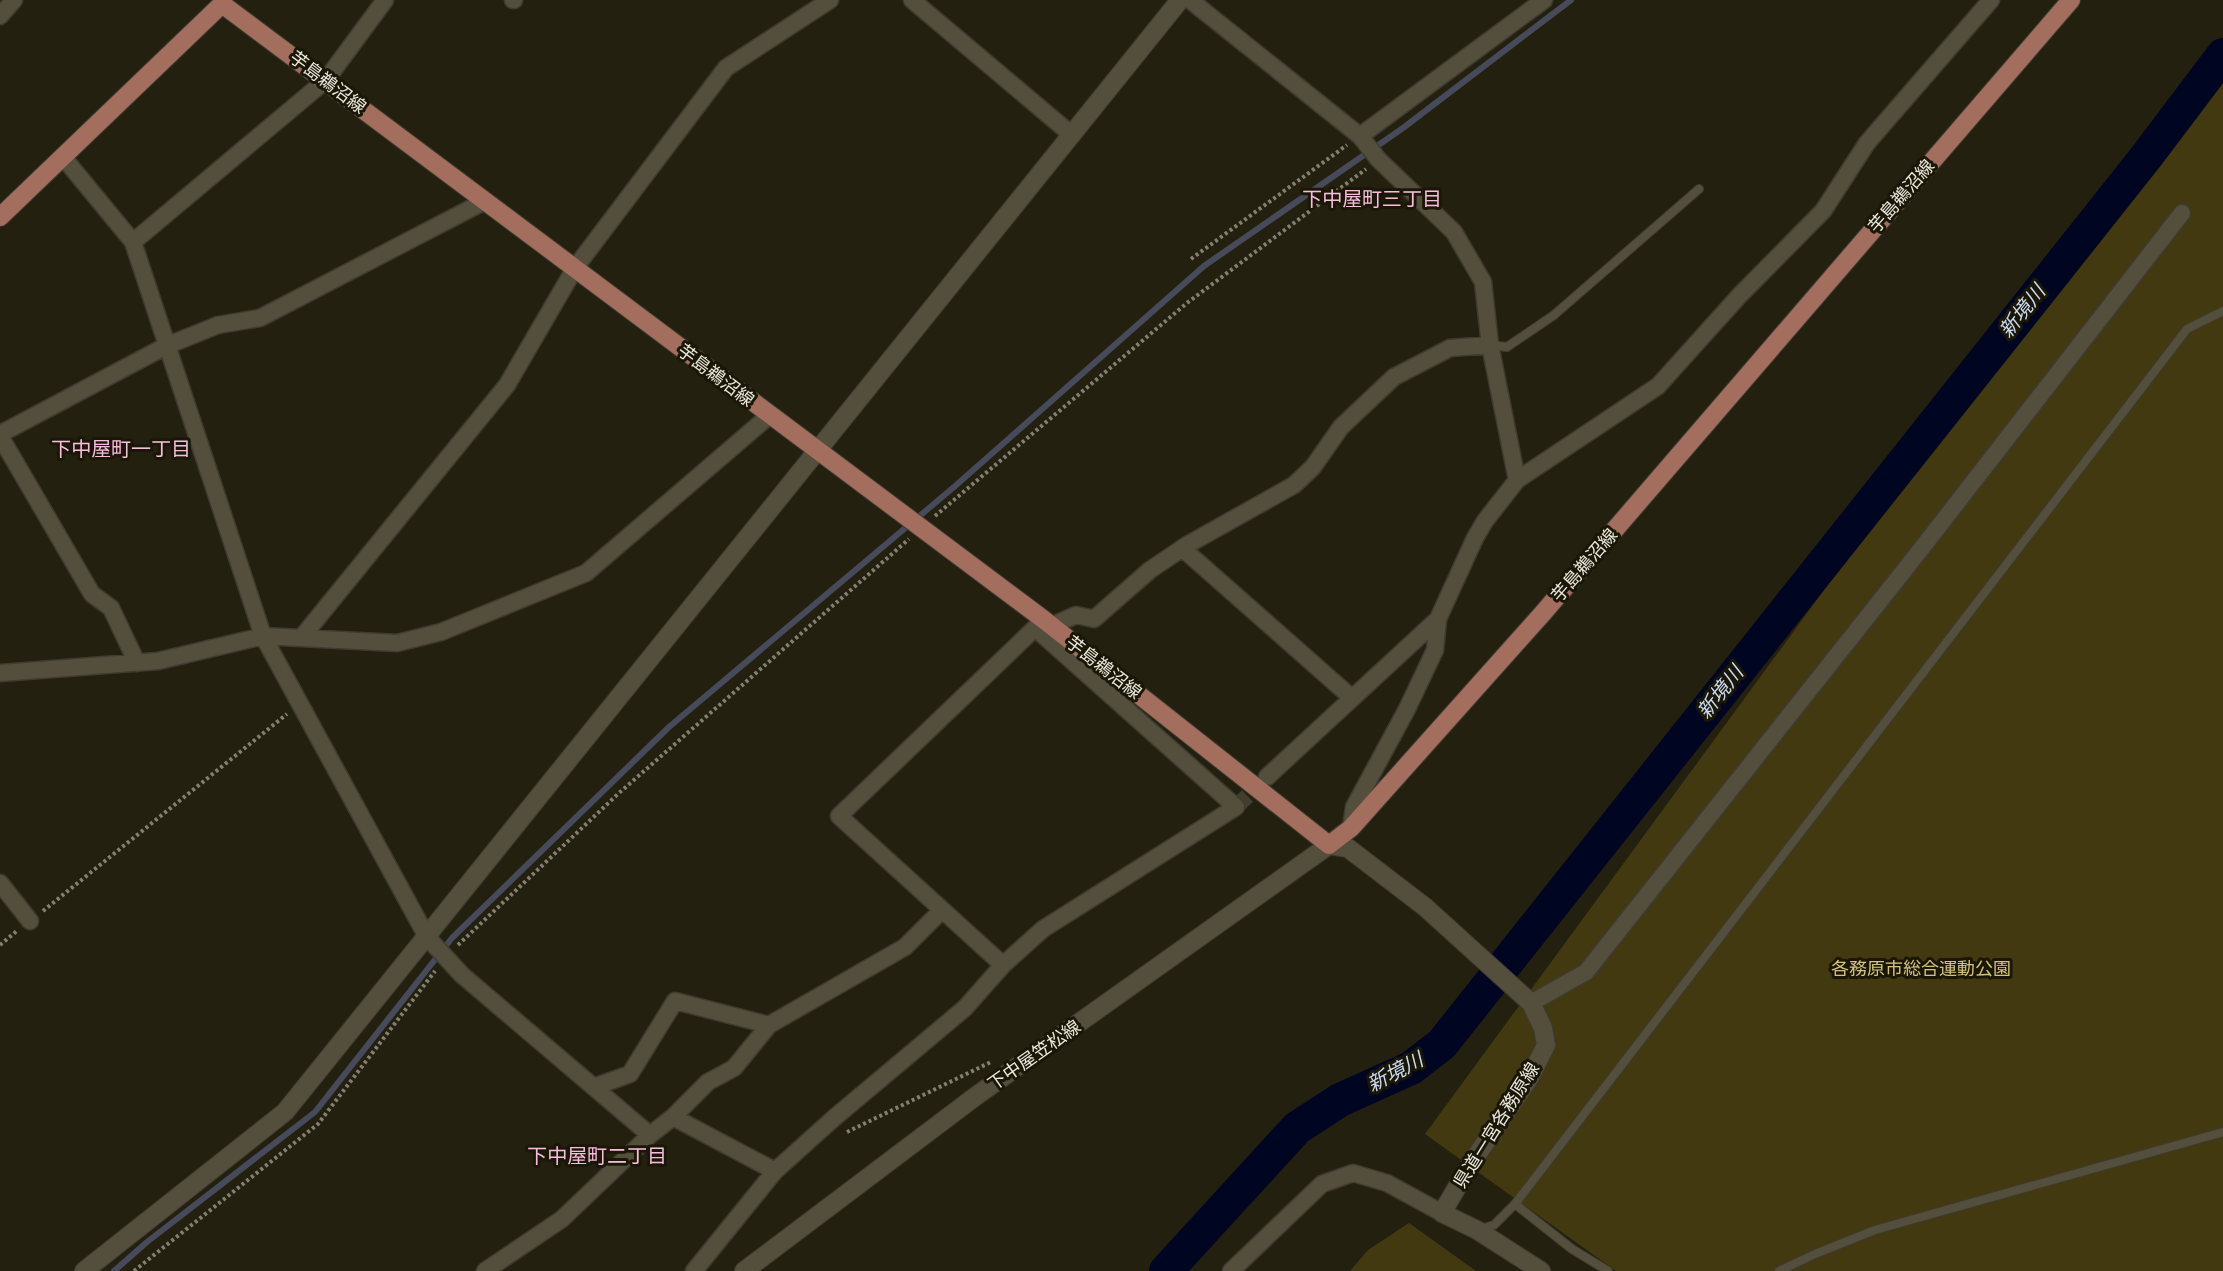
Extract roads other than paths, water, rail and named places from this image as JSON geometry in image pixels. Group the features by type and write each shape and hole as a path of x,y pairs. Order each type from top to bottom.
{"main road":[{"name":"芋島鵜沼線","path":"0,217 222,1 922,528 1329,845 1351,828 1558,595 2071,0"}],"street":[{"path":"0,16 14,0"},
{"path":"133,243 326,80 385,0"},
{"path":"302,637 507,384 575,268 726,68 830,0"},
{"path":"912,0 1072,135"},
{"path":"84,1271 285,1112 1180,0"},
{"path":"1190,0 1369,148 1454,232 1483,282 1490,345 1517,480"},
{"path":"1369,148 1544,0"},
{"path":"1351,828 1354,807 1407,709 1435,650 1438,619 1475,538 1517,480 1659,386 1739,296 1823,211 1867,143 1991,0"},
{"path":"63,158 133,243 263,636 427,936 462,975 650,1136"},
{"path":"137,663 111,608 92,594 0,435 166,346 218,325 260,318 485,201"},
{"path":"1531,1003 1586,972 1940,525 2182,213"},
{"path":"1003,965 839,816 1043,624 1076,615 1094,619 1150,570 1182,548 1294,485 1313,467 1341,427 1394,377 1450,348 1490,345"},
{"path":"0,673 158,661 263,636 397,643 441,632 586,573 770,415"},
{"path":"1182,548 1352,698"},
{"path":"1267,777 1438,619"},
{"path":"694,1271 775,1171 834,1118 965,1008 1003,965 1043,929 1236,807 1043,624"},
{"name":"県道一宮各務原線","path":"1329,845 1348,848 1425,907 1531,1003 1543,1028 1546,1045 1530,1077 1470,1165 1442,1213"},
{"name":"下中屋笠松線","path":"744,1271 1021,1064 1329,845"},
{"path":"0,883 30,921"},
{"path":"486,1271 562,1219 708,1082 734,1068 769,1025 905,947 942,910"},
{"path":"594,1087 630,1074 675,1001 769,1025"},
{"path":"673,1117 775,1171"},
{"path":"1232,1271 1322,1184 1353,1173 1387,1183 1477,1230 1541,1271"}],"lane":[{"path":"1490,345 1507,347 1554,315 1700,189"},
{"path":"1477,1230 1494,1226 1515,1204 2187,329 2223,311"},
{"path":"1779,1271 1875,1230 2223,1132"},
{"path":"1515,1204 1572,1249 1608,1271"}],"waterway":[{"path":"114,1271 147,1242 315,1112 452,938 669,727 954,487 1204,266 1403,128 1571,0"},
{"name":"新境川","path":"1166,1271 1297,1128 1340,1100 1411,1068 1442,1044 2146,157 2223,55"}],"tunnel":[{"path":"1236,807 1264,780"}],"district":[{"name":"下中屋町三丁目","path":"1372,199"},
{"name":"下中屋町一丁目","path":"121,449"},
{"name":"下中屋町二丁目","path":"597,1156"}],"park label":[{"name":"各務原市総合運動公園","path":"1921,968"}]}
